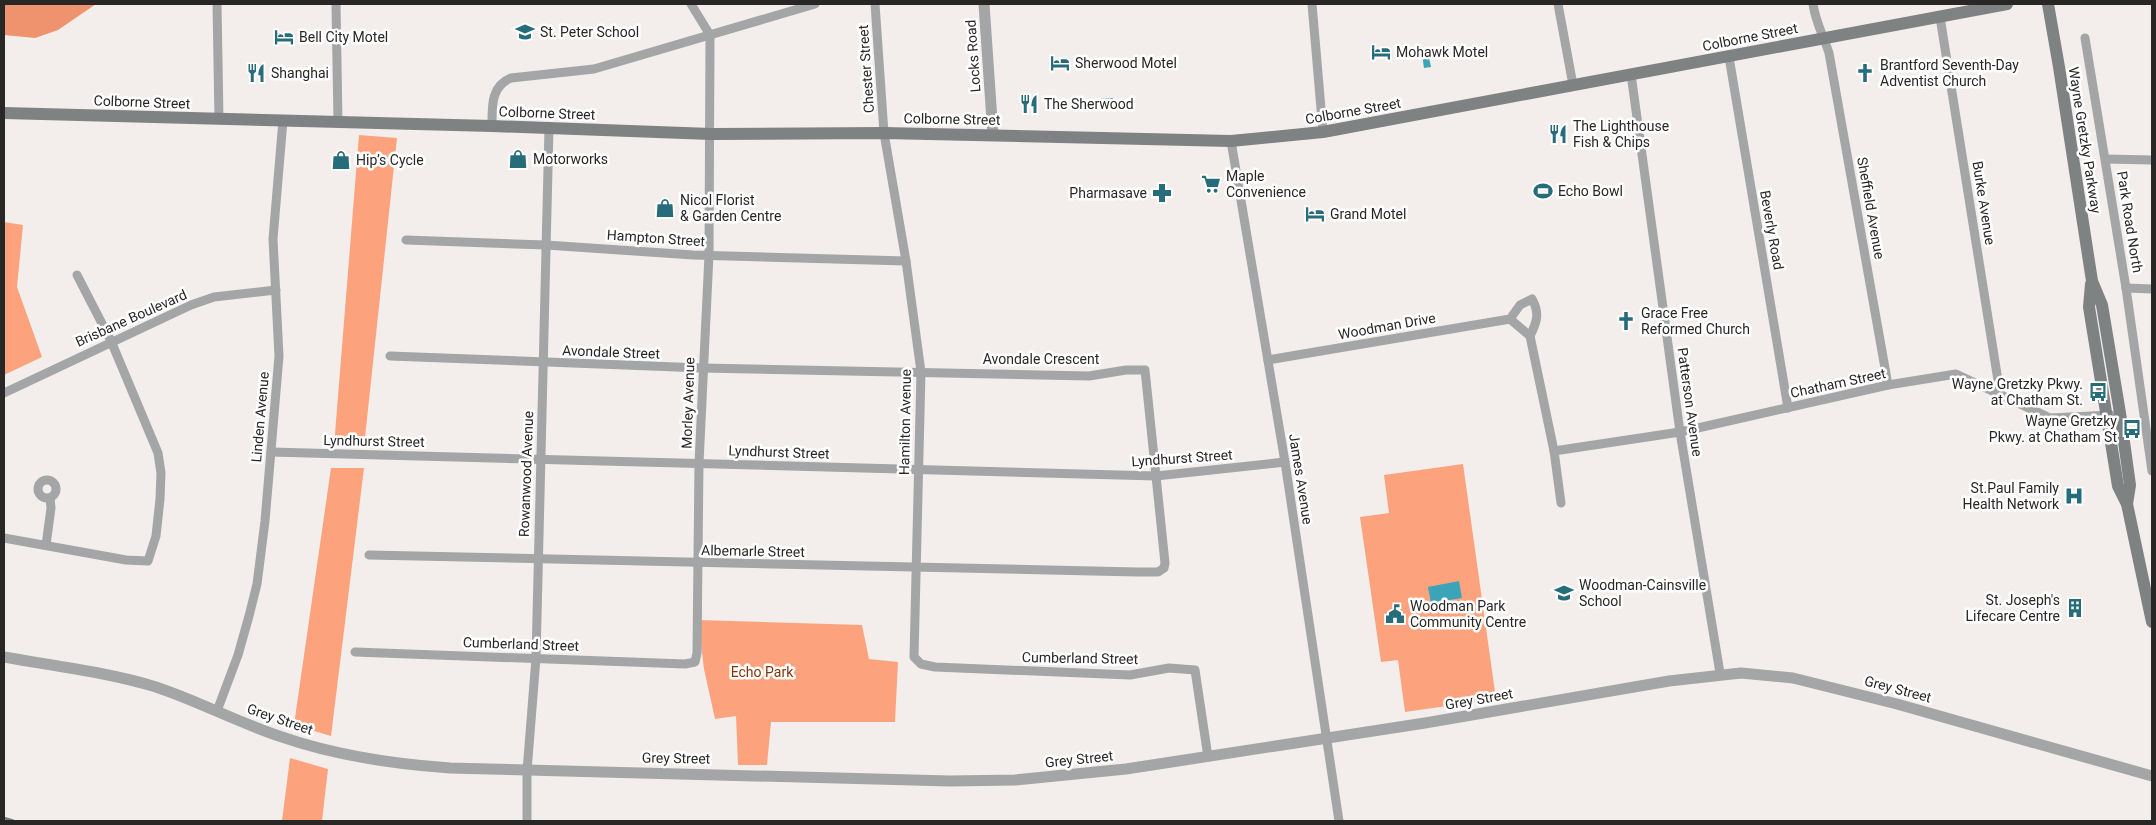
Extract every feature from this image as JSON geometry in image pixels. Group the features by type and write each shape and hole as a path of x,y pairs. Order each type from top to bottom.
{"main road":[{"name":"Colborne Street","path":"4,113 711,134 884,133 1231,141 1322,132 1729,57 1824,37 1940,17 1973,7 2007,4"},
{"name":"Wayne Gretzky Parkway","path":"2048,4 2092,281 2102,306 2120,413 2130,485 2127,504"},
{"name":"Wayne Gretzky Parkway","path":"2092,281 2089,307 2118,486 2127,504 2152,622"}],"street":[{"path":"218,4 219,119"},
{"path":"336,4 338,122"},
{"path":"691,4 710,35"},
{"path":"492,126 492,103 499,84 504,81 512,78 594,69 815,4"},
{"name":"Chester Street","path":"875,4 884,133"},
{"name":"Locks Road","path":"984,4 994,135"},
{"path":"1312,4 1322,132"},
{"path":"1558,4 1573,85"},
{"name":"Sheffield Avenue","path":"1813,4 1815,23 1824,37 1831,62 1888,385"},
{"name":"Burke Avenue","path":"1940,17 2000,392"},
{"name":"Morley Avenue","path":"685,664 695,662 697,653 696,563 702,368 709,255 710,35"},
{"name":"Park Road North","path":"2085,38 2147,412 2152,471"},
{"name":"Beverly Road","path":"1729,57 1788,408"},
{"name":"Patterson Avenue","path":"1631,74 1680,432 1720,673"},
{"name":"Linden Avenue","path":"217,711 238,655 257,584 279,356 274,218 283,120"},
{"name":"Rowanwood Avenue","path":"527,821 527,771 536,658 549,128"},
{"name":"Hamilton Avenue","path":"884,133 906,261 921,372 913,653"},
{"name":"James Avenue","path":"1231,141 1285,462 1339,821"},
{"path":"2106,159 2152,160"},
{"name":"Hampton Street","path":"406,240 546,245 709,255 906,261"},
{"path":"4,538 126,560 148,561 156,536 160,499 160,465 152,434 111,341 77,275"},
{"path":"2126,288 2152,289"},
{"name":"Brisbane Boulevard","path":"4,393 111,341 214,297 276,290"},
{"path":"1530,336 1510,319 1520,305 1532,299 1537,308 1537,321 1530,336 1554,451 1561,503"},
{"name":"Woodman Drive","path":"1268,360 1510,319"},
{"name":"Avondale Street","path":"390,356 544,364 921,372"},
{"name":"Avondale Crescent","path":"921,372 1089,376 1126,370 1145,370 1156,476"},
{"name":"Chatham Street","path":"1554,451 1680,432 1888,385 1956,374 2000,392 2050,418 2106,416 2120,413"},
{"name":"Lyndhurst Street","path":"271,452 1156,476 1285,462"},
{"name":"Albemarle Street","path":"369,555 1158,572 1164,568 1165,563 1156,476"},
{"path":"46,546 51,508 50,498"},
{"name":"Cumberland Street","path":"355,652 685,664"},
{"name":"Cumberland Street","path":"913,653 916,662 935,667 1130,675 1169,668 1195,670 1208,757"},
{"name":"Grey Street","path":"4,657 136,682 279,736 364,758 424,766 527,771 976,781 1080,775 1208,757 1720,673 1760,673 1794,678 1897,704 2152,776"}],"green space":[{"path":"359,135 397,138 364,447 334,446"},
{"path":"4,222 23,225 17,287 42,357 4,375"},
{"path":"1463,464 1496,699 1405,712 1398,660 1381,662 1360,517 1389,513 1384,475"},
{"path":"331,468 364,468 331,736 294,725"},
{"name":"Echo Park","path":"698,620 862,625 869,659 898,662 895,722 771,722 767,765 738,765 736,716 715,719 704,669"},
{"path":"290,758 328,769 322,821 282,821"}],"shaded area":[{"path":"4,4 96,4 58,30 35,38 4,35"}],"water":[{"path":"1428,53 1431,67 1424,68 1422,54"},
{"path":"1113,98 1113,106 1099,107 1098,99"},
{"path":"1459,581 1462,598 1431,603 1428,587"}],"railway":[{"path":"4,818 15,821"}],"place":[{"name":"St. Peter School","path":"525,32"},
{"name":"Bell City Motel","path":"284,37"},
{"name":"Mohawk Motel","path":"1381,52"},
{"name":"Sherwood Motel","path":"1060,63"},
{"name":"Shanghai","path":"256,73"},
{"name":"Brantford Seventh-Day Adventist Church","path":"1865,73"},
{"name":"The Sherwood","path":"1029,104"},
{"name":"The Lighthouse Fish & Chips","path":"1558,134"},
{"name":"Motorworks","path":"518,159"},
{"name":"Hip’s Cycle","path":"341,160"},
{"name":"Maple Convenience","path":"1211,184"},
{"name":"Echo Bowl","path":"1543,191"},
{"name":"Pharmasave","path":"1162,193"},
{"name":"Nicol Florist & Garden Centre","path":"665,208"},
{"name":"Grand Motel","path":"1315,214"},
{"name":"Grace Free Reformed Church","path":"1626,321"},
{"name":"Wayne Gretzky Pkwy. at Chatham St.","path":"2098,392"},
{"name":"Wayne Gretzky Pkwy. at Chatham St","path":"2132,429"},
{"name":"St.Paul Family Health Network","path":"2074,496"},
{"name":"Woodman-Cainsville School","path":"1564,593"},
{"name":"St. Joseph's Lifecare Centre","path":"2075,608"},
{"name":"Woodman Park Community Centre","path":"1395,614"}]}
